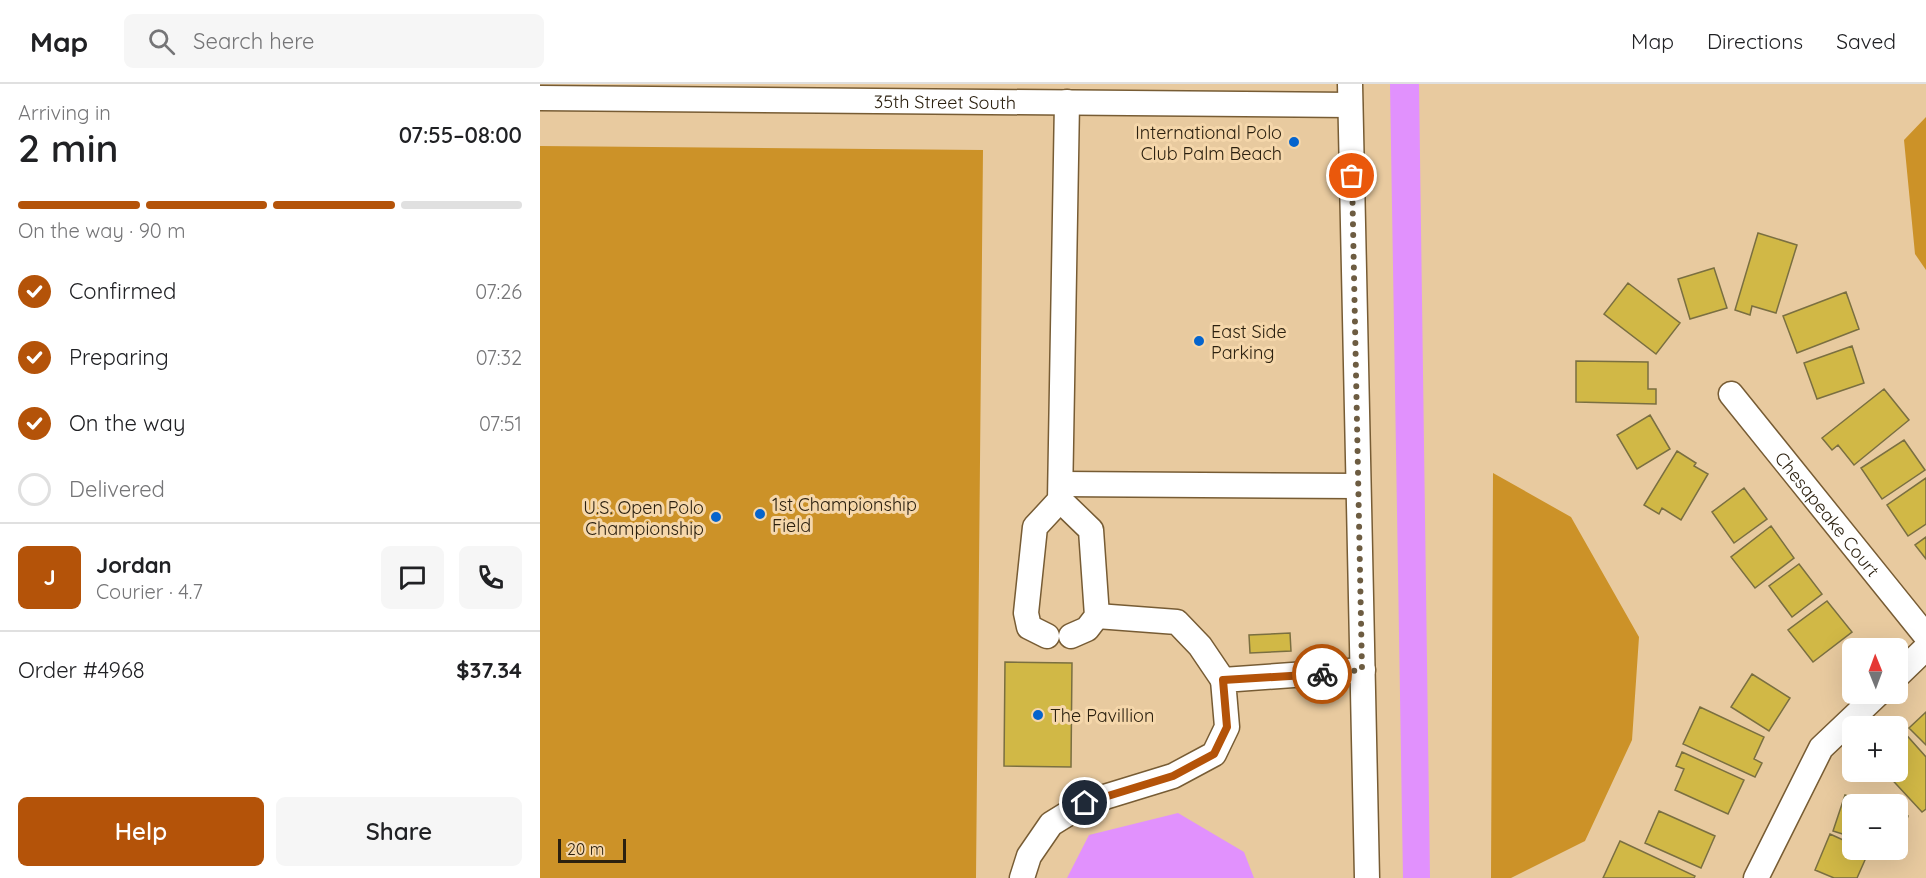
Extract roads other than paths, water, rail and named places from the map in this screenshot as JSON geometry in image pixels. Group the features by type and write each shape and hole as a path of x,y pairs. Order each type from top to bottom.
{"street":[{"name":"35th Street South","path":"540,98 1067,102 1350,94"},
{"path":"1350,94 1367,878"},
{"path":"1061,492 1091,530 1097,616 1087,629 1059,636 1029,627 1026,613 1035,527 1061,492 1067,102"},
{"name":"Chesapeake Court","path":"1731,394 1926,636"},
{"path":"1061,492 1358,486"},
{"path":"1022,878 1029,856 1051,824 1085,803 1173,776 1214,754 1227,727 1223,680 1200,646 1177,622 1097,616"},
{"path":"1908,665 1926,648"},
{"path":"1223,680 1362,670"},
{"path":"1756,878 1821,748 1867,704"}],"place":[{"name":"International Polo Club Palm Beach","path":"1294,142"},
{"name":"East Side Parking","path":"1199,341"},
{"name":"1st Championship Field","path":"760,514"},
{"name":"U.S. Open Polo Championship","path":"716,517"},
{"name":"The Pavillion","path":"1038,715"}]}
